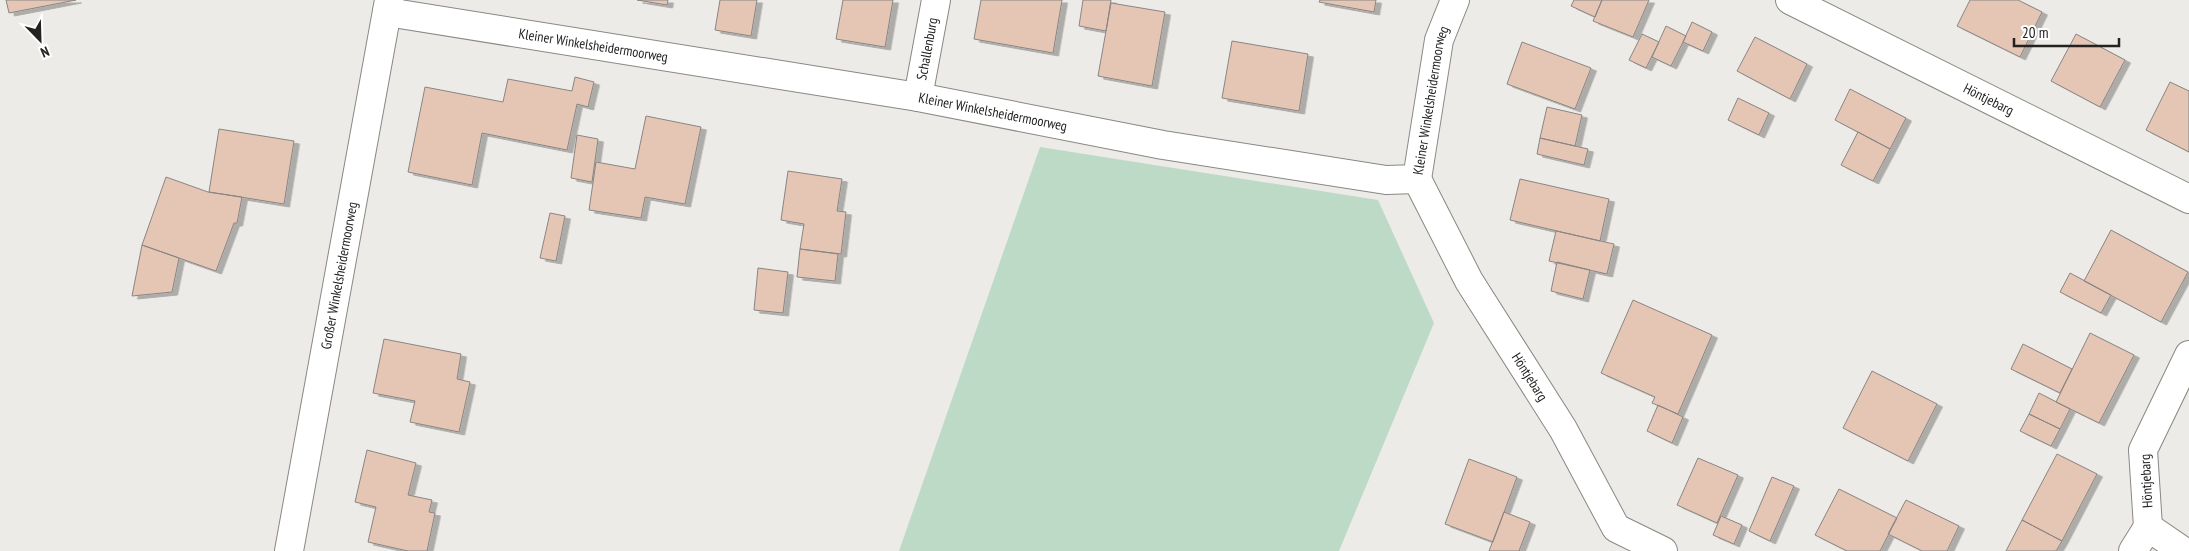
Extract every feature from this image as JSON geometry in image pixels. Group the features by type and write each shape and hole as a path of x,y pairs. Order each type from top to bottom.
{"street":[{"name":"Schallenburg","path":"918,97 936,0"},
{"name":"Kleiner Winkelsheidermoorweg","path":"388,6 918,97 1163,145 1386,180 1417,179 1439,40 1455,0"},
{"name":"Höntjebarg","path":"1790,0 2189,199"},
{"name":"Großer Winkelsheidermoorweg","path":"289,551 388,6"},
{"name":"Höntjebarg","path":"1417,179 1469,281 1562,429 1616,528 1663,551"},
{"name":"Höntjebarg","path":"2134,551 2148,527 2143,450 2189,355"},
{"name":"Höntjebarg","path":"2148,527 2183,551"}],"green space":[{"path":"1040,147 1378,200 1434,323 1339,551 899,551"}],"building":[{"path":"6,0 76,0 9,13"},
{"path":"637,0 668,0 667,5"},
{"path":"720,0 757,0 751,36 715,30"},
{"path":"843,0 893,0 885,47 836,39"},
{"path":"981,0 1062,0 1053,53 974,39"},
{"path":"1083,0 1111,0 1106,31 1079,26"},
{"path":"1320,0 1376,0 1374,12 1319,2"},
{"path":"1574,0 1602,0 1595,17 1571,6"},
{"path":"1602,0 1649,0 1633,37 1593,21"},
{"path":"1970,0 2018,0 2042,12 2020,57 1957,26"},
{"path":"1111,3 1165,12 1152,86 1098,76"},
{"path":"1692,22 1712,32 1703,51 1683,42"},
{"path":"1666,26 1686,36 1671,66 1652,57"},
{"path":"1642,34 1659,42 1646,68 1629,60"},
{"path":"2076,34 2125,60 2100,107 2051,81"},
{"path":"1755,37 1807,64 1790,99 1737,71"},
{"path":"1232,41 1308,54 1299,111 1222,98"},
{"path":"1522,42 1591,68 1575,109 1507,84"},
{"path":"575,77 594,82 588,107 577,104 567,150 482,133 472,185 408,172 425,87 503,102 508,79 572,91"},
{"path":"2170,82 2189,91 2189,152 2146,130"},
{"path":"1850,89 1906,118 1890,149 1835,120"},
{"path":"1738,98 1769,113 1759,135 1728,120"},
{"path":"1547,107 1582,115 1575,146 1540,138"},
{"path":"646,116 701,127 685,204 645,197 641,218 589,210 596,162 635,169"},
{"path":"219,129 294,141 284,204 209,192"},
{"path":"1858,132 1890,149 1873,181 1841,165"},
{"path":"577,135 598,139 592,182 571,178"},
{"path":"1540,138 1588,149 1584,165 1537,154"},
{"path":"788,171 842,179 837,211 846,212 841,254 800,249 804,224 781,220"},
{"path":"166,177 208,192 242,197 237,223 234,223 216,271 142,245"},
{"path":"1520,179 1609,199 1600,241 1510,220"},
{"path":"550,213 565,216 556,261 540,258"},
{"path":"2111,230 2188,272 2161,322 2084,281"},
{"path":"1556,231 1614,244 1607,274 1549,261"},
{"path":"142,245 179,258 172,292 132,296"},
{"path":"800,249 838,254 835,281 797,277"},
{"path":"1557,262 1590,270 1583,299 1551,291"},
{"path":"758,268 788,272 783,313 754,310"},
{"path":"2070,273 2111,295 2101,313 2060,292"},
{"path":"1633,300 1712,335 1678,414 1652,403 1655,397 1601,373"},
{"path":"2090,333 2134,355 2099,423 2056,402"},
{"path":"384,339 461,354 457,379 470,382 459,432 410,422 415,401 373,393"},
{"path":"2023,344 2072,369 2060,393 2011,369"},
{"path":"1872,371 1937,404 1908,461 1843,428"},
{"path":"2039,393 2070,409 2060,429 2029,414"},
{"path":"1658,405 1683,417 1672,443 1647,431"},
{"path":"2029,414 2060,429 2051,446 2020,431"},
{"path":"367,450 416,463 408,495 432,500 429,512 435,513 427,551 408,551 368,542 376,507 355,502"},
{"path":"2057,454 2097,474 2062,541 2022,520"},
{"path":"1698,458 1738,475 1717,523 1677,505"},
{"path":"1469,459 1517,477 1493,542 1445,524"},
{"path":"1772,477 1794,486 1770,541 1749,531"},
{"path":"1839,489 1897,518 1880,551 1847,551 1815,535"},
{"path":"1906,500 1959,526 1947,551 1922,551 1888,534"},
{"path":"1504,512 1530,522 1519,551 1489,551"},
{"path":"1721,516 1742,525 1734,544 1713,535"},
{"path":"2022,520 2062,541 2056,551 2006,551"}]}
